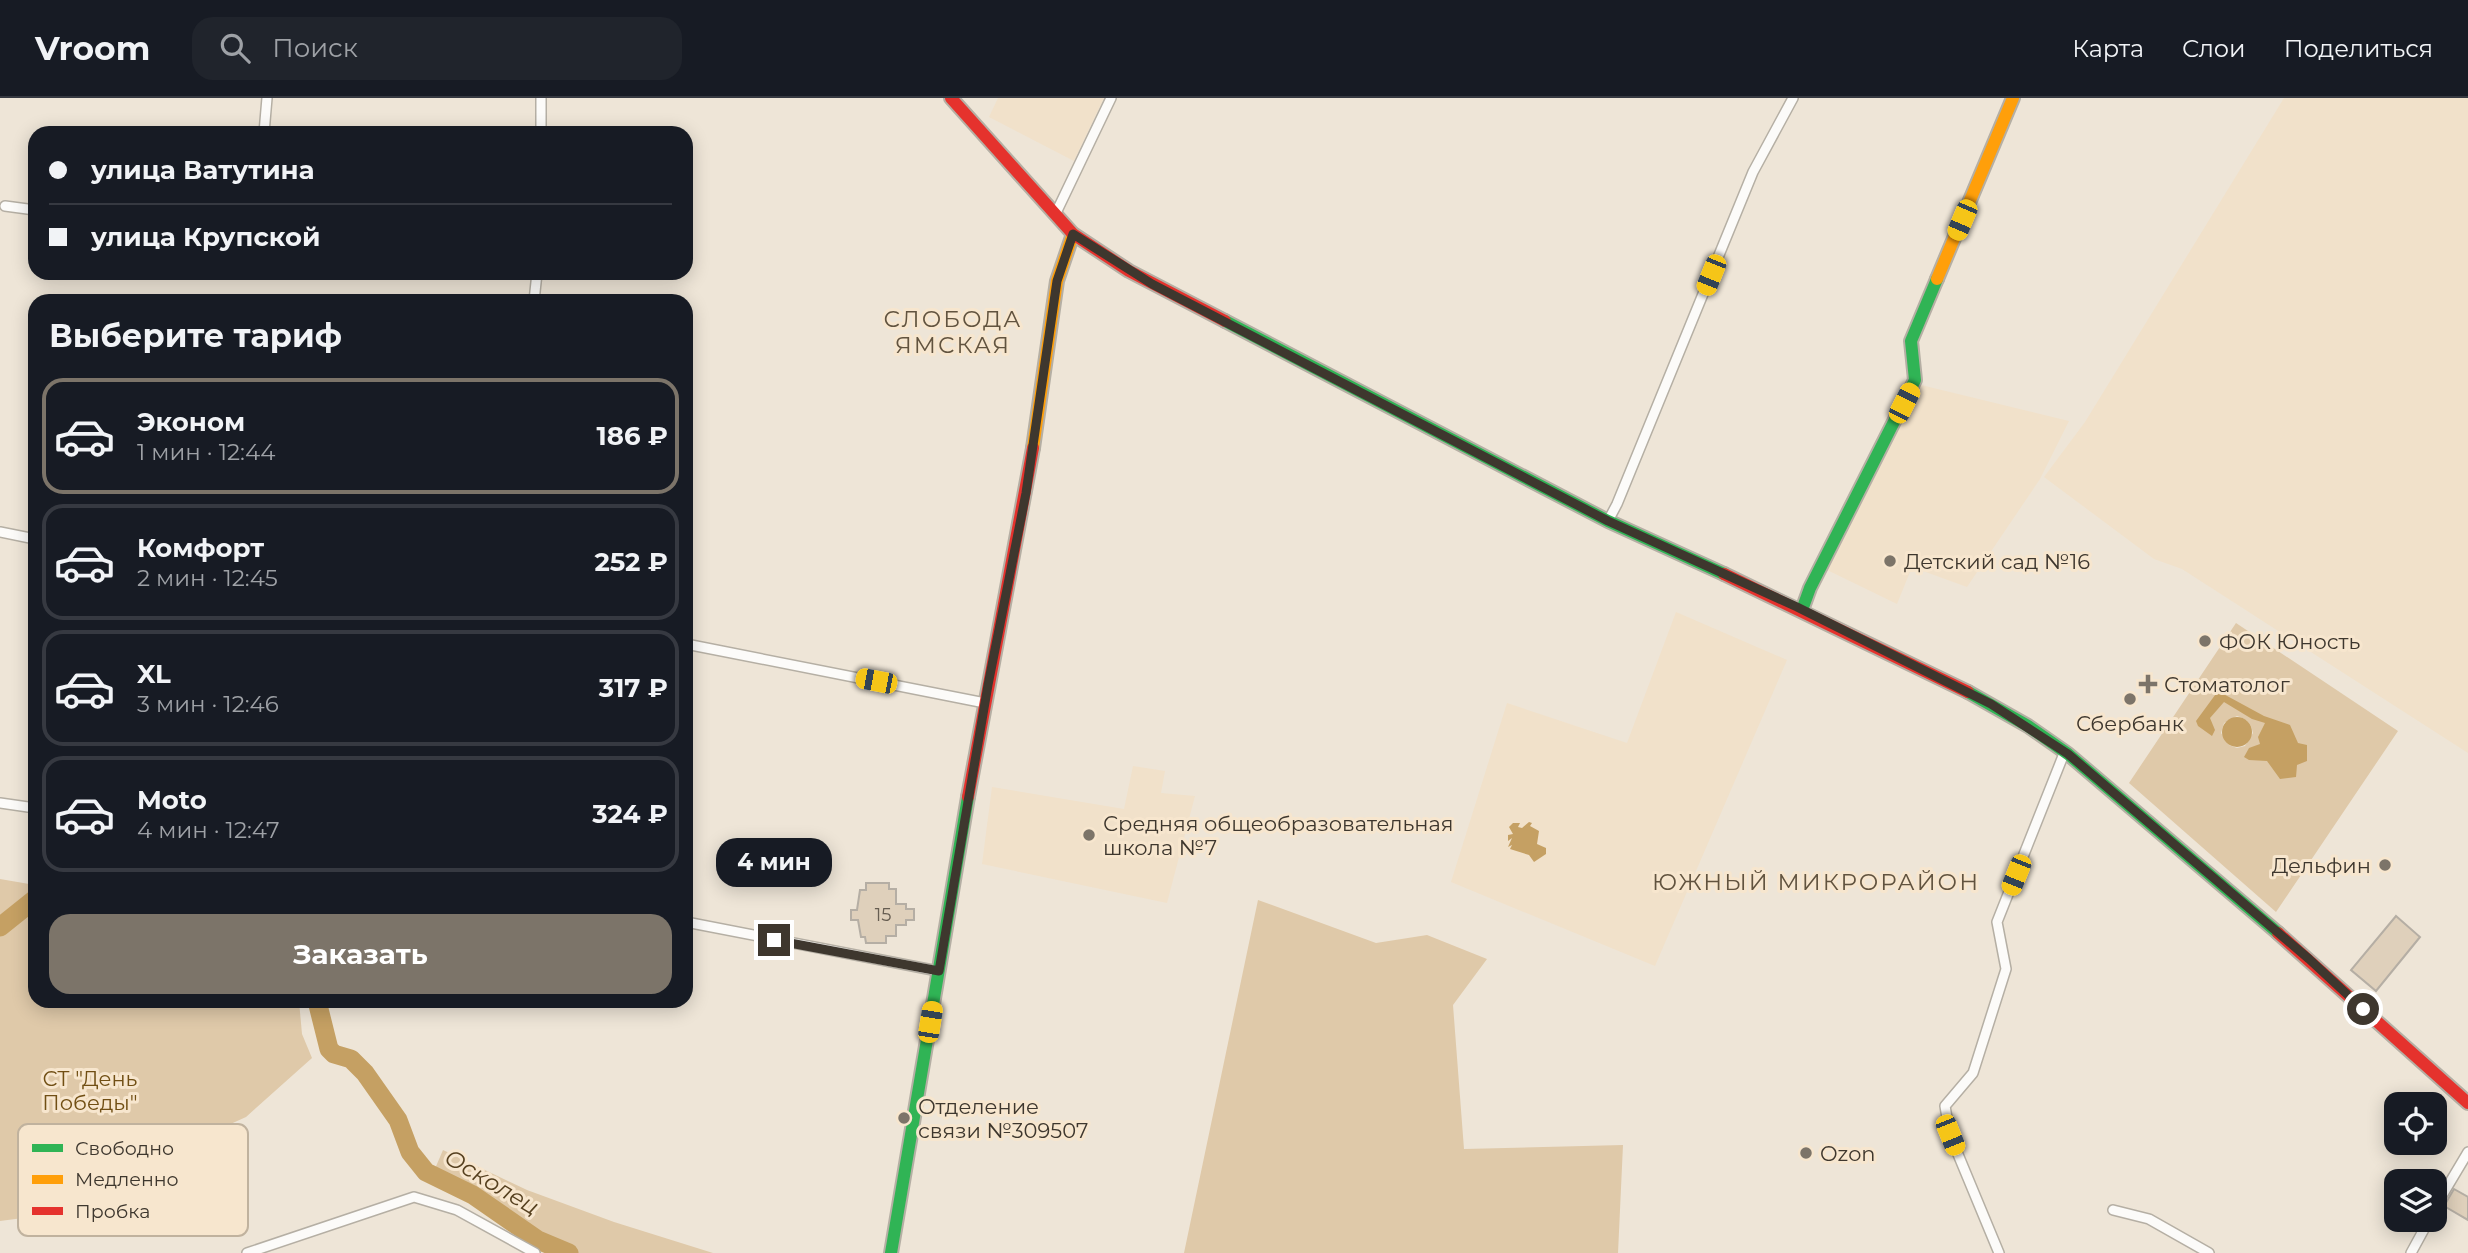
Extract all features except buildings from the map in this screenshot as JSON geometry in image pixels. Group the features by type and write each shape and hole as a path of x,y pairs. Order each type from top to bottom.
{"main road":[{"path":"951,98 1073,234 1152,284 1608,521 1802,610 1991,704 2065,751 2309,959 2468,1104"},
{"path":"1802,610 1810,588 1915,380 1911,341 2013,98"},
{"path":"891,1253 985,702 1026,493 1057,281 1073,234"}],"street":[{"path":"265,126 267,98"},
{"path":"541,98 541,126"},
{"path":"1055,215 1111,98"},
{"path":"1608,521 1753,172 1793,98"},
{"path":"5,206 28,209"},
{"path":"0,532 28,538"},
{"path":"693,644 985,702"},
{"path":"1999,1253 1950,1135 1945,1106 1973,1073 2006,969 1997,922 2065,751"},
{"path":"0,803 28,807"},
{"path":"693,923 939,971"},
{"path":"2447,1187 2468,1152"},
{"path":"247,1253 414,1197 457,1210 535,1253"},
{"path":"2113,1210 2149,1219 2209,1253"},
{"path":"2411,1253 2422,1232"}],"shaded area":[{"path":"998,98 1104,98 1074,161 989,117"},
{"path":"2284,98 2468,98 2468,753 2182,569 2154,559 2044,477 2085,422"},
{"path":"1917,384 2069,421 2040,479 1967,587 1912,567 1897,604 1823,568"},
{"path":"1676,612 1787,660 1655,966 1451,882 1507,703 1627,743"},
{"path":"2218,691 2264,716 2290,725 2298,743 2307,745 2307,761 2297,765 2296,777 2280,779 2267,761 2244,757 2249,748 2260,744 2258,737 2265,723 2252,719 2224,702 2210,718 2215,730 2212,736 2198,726 2196,721"},
{"path":"2237,717 2248,721 2252,732 2248,743 2237,747 2226,743 2222,732 2226,721"},
{"path":"1133,766 1165,771 1161,793 1195,796 1167,903 982,864 992,787 1124,809"},
{"path":"1529,822 1532,823 1530,826 1539,831 1537,844 1546,848 1546,854 1534,862 1529,855 1510,849 1512,845 1508,847 1512,838 1508,841 1508,835 1513,834 1509,827 1513,823 1520,823 1518,827 1522,828"}],"green space":[{"path":"2236,623 2398,731 2276,912 2129,783","holes":["2240,717 2248,722 2253,733 2245,746 2237,748 2229,745 2221,733 2224,723"]},
{"path":"0,879 28,884 28,898 0,922"},
{"path":"1258,900 1376,943 1427,935 1487,959 1453,1005 1464,1149 1623,1145 1618,1253 1184,1253"},
{"name":"СТ \"День Победы\"","path":"28,906 28,1008 300,1008 302,1034 312,1058 246,1117 231,1124 18,1124 18,1219 0,1221 0,930"},
{"path":"443,1150 527,1190 614,1222 713,1253 559,1253 493,1217 431,1178"}],"waterway":[{"name":"Осколец","path":"0,927 28,905"},
{"name":"Осколец","path":"319,1008 329,1049 334,1054 351,1059 365,1073 398,1120 410,1152 426,1172 473,1195 538,1240 569,1253"}],"traffic: fast":[{"path":"1802,610 1810,588 1915,380 1911,341 1937,279"},
{"path":"1225,321 1608,521 1724,574"},
{"path":"1968,692 2028,726 2068,754 2278,933"},
{"path":"891,1253 968,797"}],"traffic: slow":[{"path":"1937,279 2013,98"},
{"path":"1033,448 1057,281 1073,234"}],"traffic: jam":[{"path":"951,98 1073,234 1129,271 1225,321"},
{"path":"968,797 1033,448"},
{"path":"1724,574 1968,692"},
{"path":"2278,933 2468,1103"}],"place":[{"name":"Детский сад №16","path":"1890,561"},
{"name":"ФОК Юность","path":"2205,641"},
{"name":"Стоматолог","path":"2148,684"},
{"name":"Сбербанк","path":"2130,699"},
{"name":"Средняя общеобразовательная школа №7","path":"1089,835"},
{"name":"Дельфин","path":"2385,865"},
{"name":"Отделение связи №309507","path":"904,1118"},
{"name":"Ozon","path":"1806,1153"}],"district":[{"name":"СЛОБОДА ЯМСКАЯ","path":"953,332"},
{"name":"ЮЖНЫЙ МИКРОРАЙОН","path":"1816,882"}],"route":[{"path":"774,940 939,971 988,685 1026,493 1057,281 1073,234 1152,284 1608,521 1802,610 1991,704 2028,726 2068,754 2309,959 2363,1009"}]}
